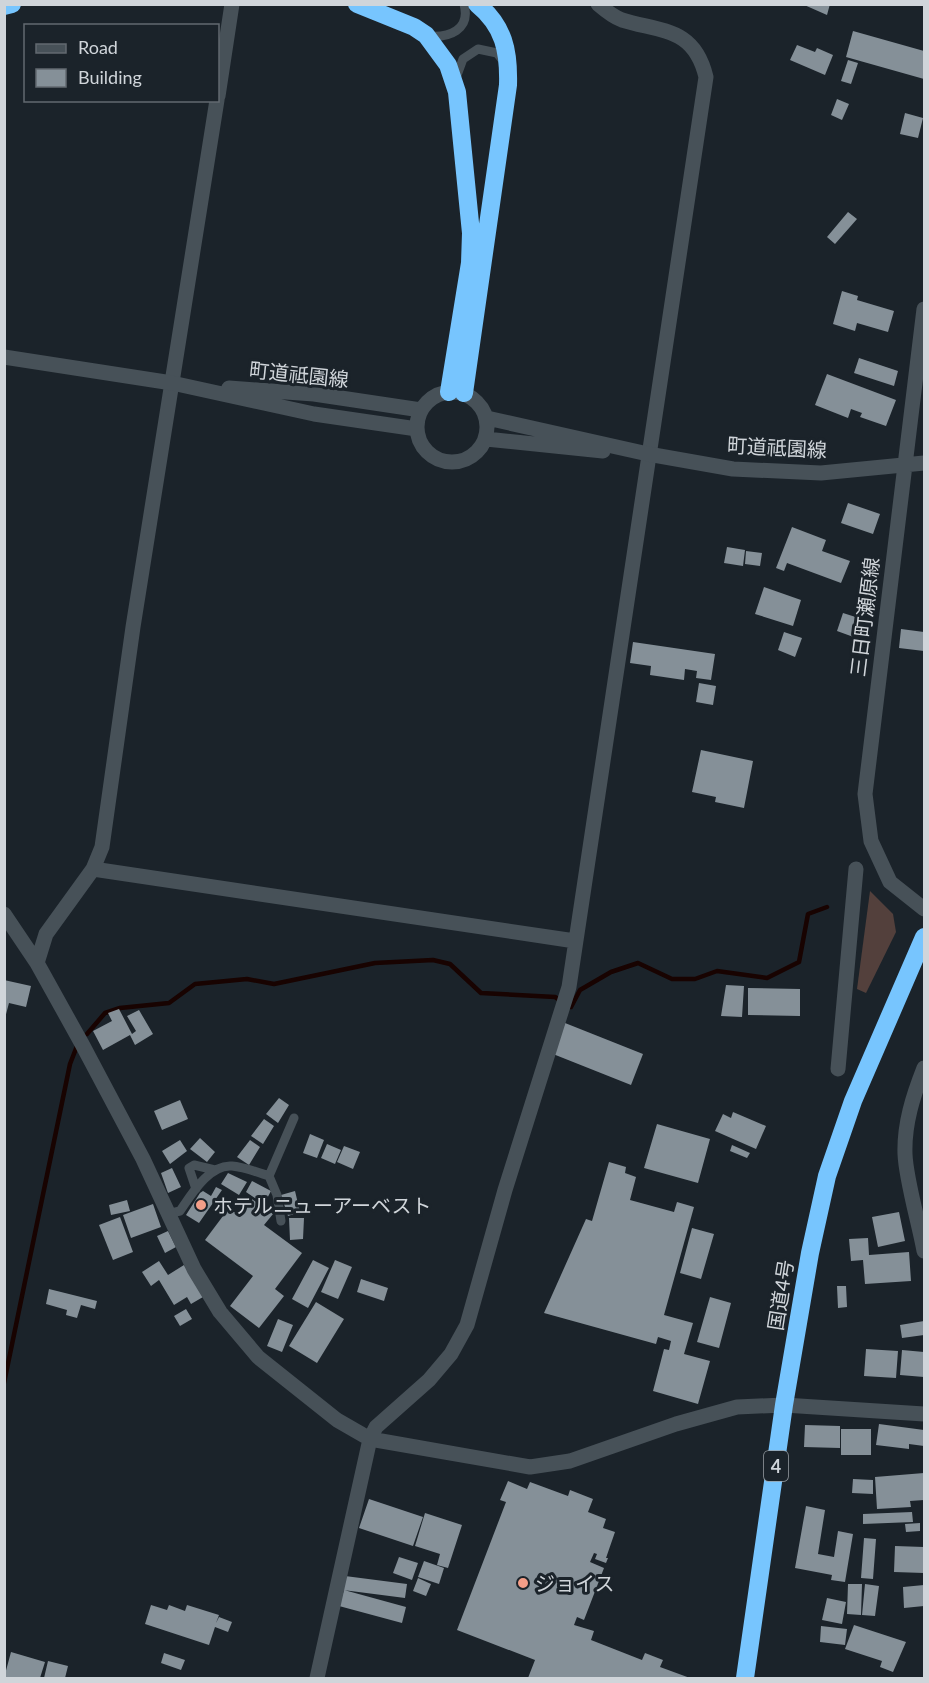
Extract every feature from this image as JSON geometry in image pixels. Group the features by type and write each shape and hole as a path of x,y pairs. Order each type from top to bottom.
{"highway":[{"path":"4,6 12,4"},
{"path":"357,4 414,27 426,35 448,65 454,83 461,118 471,233 470,263 456,393"},
{"path":"456,393 504,127 508,72 508,57 502,34 493,19 477,4"},
{"name":"国道4号","path":"745,1678 784,1405 810,1253 827,1176 853,1101 924,937"}],"street":[{"path":"219,85 232,4"},
{"path":"317,1678 370,1439 376,1426 429,1380 451,1354 467,1325 505,1190 569,987 706,77 702,62 677,33 620,19 598,4"},
{"path":"37,963 46,934 93,869 102,848 216,102"},
{"name":"三日町瀬原線","path":"924,309 865,794 871,842 890,882 924,909"},
{"name":"町道祗園線","path":"4,357 172,383 314,414 417,429"},
{"name":"町道祗園線","path":"172,383 314,394 421,410"},
{"path":"456,393 478,403 487,418 486,439 472,456 450,462 429,453 422,445 417,429 421,410 433,398 456,393"},
{"name":"町道祗園線","path":"487,418 648,454 733,469 821,472 924,463"},
{"name":"町道祗園線","path":"486,439 648,454"},
{"path":"93,869 575,940"},
{"path":"838,1069 856,869"},
{"path":"4,914 37,963 143,1159 194,1269 220,1312 258,1357 337,1420 370,1439 530,1467 570,1461 676,1424 736,1407 784,1405 924,1414"},
{"path":"924,1068 913,1096 905,1156 924,1251"}],"lane":[{"path":"426,35 440,37 457,32 466,18 464,4"},
{"path":"454,83 463,59 478,49 497,53 508,72"},
{"path":"281,1221 277,1196 268,1176 294,1118"},
{"path":"196,1189 189,1168 194,1165 215,1170 230,1166 268,1176"},
{"path":"167,1214 180,1211 196,1189 215,1170"}],"shaded area":[{"path":"870,891 893,914 896,932 866,993 857,989"}],"building":[{"path":"802,4 830,4 827,15"},
{"path":"853,31 924,51 924,79 846,57"},
{"path":"797,45 815,52 817,48 833,55 825,75 790,60"},
{"path":"848,60 858,63 851,84 841,81"},
{"path":"837,99 849,104 842,120 831,115"},
{"path":"905,113 923,118 918,138 900,134"},
{"path":"848,212 857,219 835,244 827,237"},
{"path":"842,291 858,296 857,300 894,311 888,332 857,323 855,331 833,324"},
{"path":"859,358 898,371 894,386 854,373"},
{"path":"827,374 896,400 886,426 860,417 862,413 851,409 848,418 815,405"},
{"path":"848,503 880,514 873,534 841,523"},
{"path":"792,527 826,540 822,551 850,561 841,583 787,563 784,571 776,568"},
{"path":"727,547 745,550 743,566 724,563"},
{"path":"746,551 762,553 760,566 745,564"},
{"path":"764,587 801,600 793,626 755,614"},
{"path":"843,613 865,620 859,639 837,631"},
{"path":"901,629 924,632 924,651 899,648"},
{"path":"784,632 802,638 795,657 778,650"},
{"path":"633,642 715,654 711,680 696,678 697,671 685,669 684,680 650,675 651,666 630,663"},
{"path":"699,683 716,686 713,705 696,702"},
{"path":"701,750 753,761 744,808 715,802 716,797 692,792"},
{"path":"4,980 31,986 26,1007 9,1003 5,1018"},
{"path":"726,985 744,986 742,1017 721,1016"},
{"path":"748,988 800,989 800,1016 748,1015"},
{"path":"119,1009 132,1034 136,1031 127,1016 139,1010 153,1034 135,1045 130,1035 103,1050 93,1031 112,1021 108,1013"},
{"path":"565,1023 643,1054 631,1085 553,1054"},
{"path":"279,1098 289,1105 278,1123 266,1114"},
{"path":"180,1100 188,1119 162,1130 154,1111"},
{"path":"733,1112 766,1126 756,1149 715,1131 723,1114 731,1118"},
{"path":"264,1119 274,1126 263,1144 251,1136"},
{"path":"657,1124 710,1139 698,1183 644,1168"},
{"path":"310,1134 324,1140 317,1158 303,1153"},
{"path":"200,1138 215,1152 207,1162 190,1149"},
{"path":"180,1140 187,1151 170,1164 162,1151"},
{"path":"250,1140 260,1147 249,1165 237,1157"},
{"path":"327,1144 341,1150 335,1164 321,1158"},
{"path":"732,1145 750,1153 747,1158 730,1151"},
{"path":"344,1146 360,1152 353,1169 337,1162"},
{"path":"609,1162 626,1167 625,1173 636,1177 630,1200 674,1212 677,1202 694,1207 664,1315 693,1323 684,1354 710,1361 698,1404 653,1391 664,1349 669,1350 671,1341 658,1337 656,1344 544,1313 586,1219 592,1221"},
{"path":"172,1168 181,1187 168,1193 161,1173"},
{"path":"228,1173 247,1182 239,1195 221,1184"},
{"path":"252,1181 271,1191 264,1204 246,1192"},
{"name":"ホテルニューアーベスト","path":"216,1187 222,1190 199,1223 186,1215 200,1193 203,1191 211,1196"},
{"path":"295,1191 300,1212 288,1216 281,1195"},
{"path":"249,1197 273,1214 264,1225 302,1253 275,1289 284,1296 259,1328 230,1306 253,1276 205,1240 229,1208 237,1214"},
{"path":"127,1200 130,1211 111,1215 109,1205"},
{"path":"153,1204 161,1227 131,1238 123,1215"},
{"path":"899,1212 905,1241 878,1247 872,1217"},
{"path":"120,1217 133,1252 113,1260 99,1225"},
{"path":"289,1218 304,1218 303,1239 290,1240"},
{"path":"692,1228 714,1234 701,1279 680,1273"},
{"path":"168,1231 176,1247 165,1253 157,1236"},
{"path":"868,1238 869,1255 909,1252 911,1281 865,1284 863,1260 851,1261 849,1239"},
{"path":"313,1260 329,1268 308,1308 292,1299"},
{"path":"335,1260 352,1267 338,1299 321,1292"},
{"path":"159,1261 168,1275 184,1265 203,1297 191,1304 187,1297 174,1305 159,1280 151,1286 142,1272"},
{"path":"361,1279 388,1288 384,1301 357,1292"},
{"path":"837,1286 846,1286 847,1307 838,1308"},
{"path":"49,1289 97,1301 95,1309 81,1305 77,1318 66,1315 67,1310 46,1304"},
{"path":"710,1297 731,1303 719,1348 697,1342"},
{"path":"316,1302 344,1319 317,1363 289,1346"},
{"path":"186,1309 192,1319 180,1326 174,1316"},
{"path":"278,1319 293,1325 282,1352 267,1346"},
{"path":"924,1321 924,1335 902,1338 900,1325"},
{"path":"866,1349 898,1351 896,1378 864,1376"},
{"path":"902,1350 924,1352 924,1377 900,1375"},
{"path":"879,1424 924,1430 924,1446 909,1444 909,1449 876,1445"},
{"path":"805,1425 840,1426 840,1448 804,1447"},
{"path":"841,1429 871,1429 871,1455 841,1455"},
{"path":"924,1473 924,1500 910,1501 911,1507 877,1509 875,1477"},
{"path":"853,1479 873,1480 873,1494 852,1493"},
{"path":"508,1481 527,1489 530,1482 568,1496 570,1490 593,1499 588,1512 606,1519 603,1528 615,1532 606,1563 595,1559 597,1554 594,1553 590,1562 604,1568 584,1620 577,1617 574,1625 594,1631 591,1640 642,1660 645,1653 663,1660 660,1667 690,1678 528,1678 535,1660 457,1630 506,1502 500,1500"},
{"path":"369,1499 423,1517 413,1546 359,1528"},
{"path":"806,1506 825,1510 818,1554 834,1557 838,1531 853,1534 845,1582 831,1580 832,1575 795,1568"},
{"path":"912,1512 913,1522 863,1524 863,1514"},
{"path":"425,1513 462,1525 448,1568 437,1565 440,1554 415,1546"},
{"path":"920,1523 920,1531 906,1532 905,1524"},
{"path":"864,1538 876,1539 873,1579 861,1578"},
{"path":"895,1546 924,1547 924,1573 894,1572"},
{"path":"399,1557 418,1563 412,1580 393,1573"},
{"path":"424,1561 444,1568 439,1584 418,1577"},
{"path":"345,1576 407,1584 405,1598 343,1590"},
{"path":"418,1578 431,1584 426,1596 413,1591"},
{"path":"848,1584 862,1584 861,1615 847,1614"},
{"path":"865,1584 879,1586 875,1616 862,1615"},
{"path":"924,1585 924,1606 904,1608 903,1587"},
{"path":"344,1590 406,1607 402,1623 339,1606"},
{"path":"827,1598 846,1602 842,1624 822,1620"},
{"path":"151,1605 167,1610 169,1605 185,1611 187,1605 219,1615 216,1623 219,1617 232,1622 228,1632 215,1627 209,1645 145,1624"},
{"path":"854,1625 906,1642 893,1672 880,1667 882,1661 845,1649"},
{"path":"821,1626 847,1629 845,1645 820,1642"},
{"path":"11,1652 45,1662 40,1678 4,1678"},
{"path":"164,1653 185,1660 181,1670 161,1663"},
{"path":"48,1661 68,1666 65,1678 44,1678"}],"waterway":[{"path":"87,1034 105,1013 120,1008 169,1003 195,984 247,979 274,984 375,963 433,960 450,964 481,993 555,997 571,1007 580,990 611,972 638,963 672,979 695,979 717,971 767,978 799,962 808,914 827,907"},
{"path":"4,1383 70,1064 77,1046"}],"place":[{"name":"ホテルニューアーベスト","path":"201,1205"},
{"name":"ジョイス","path":"523,1583"}]}
